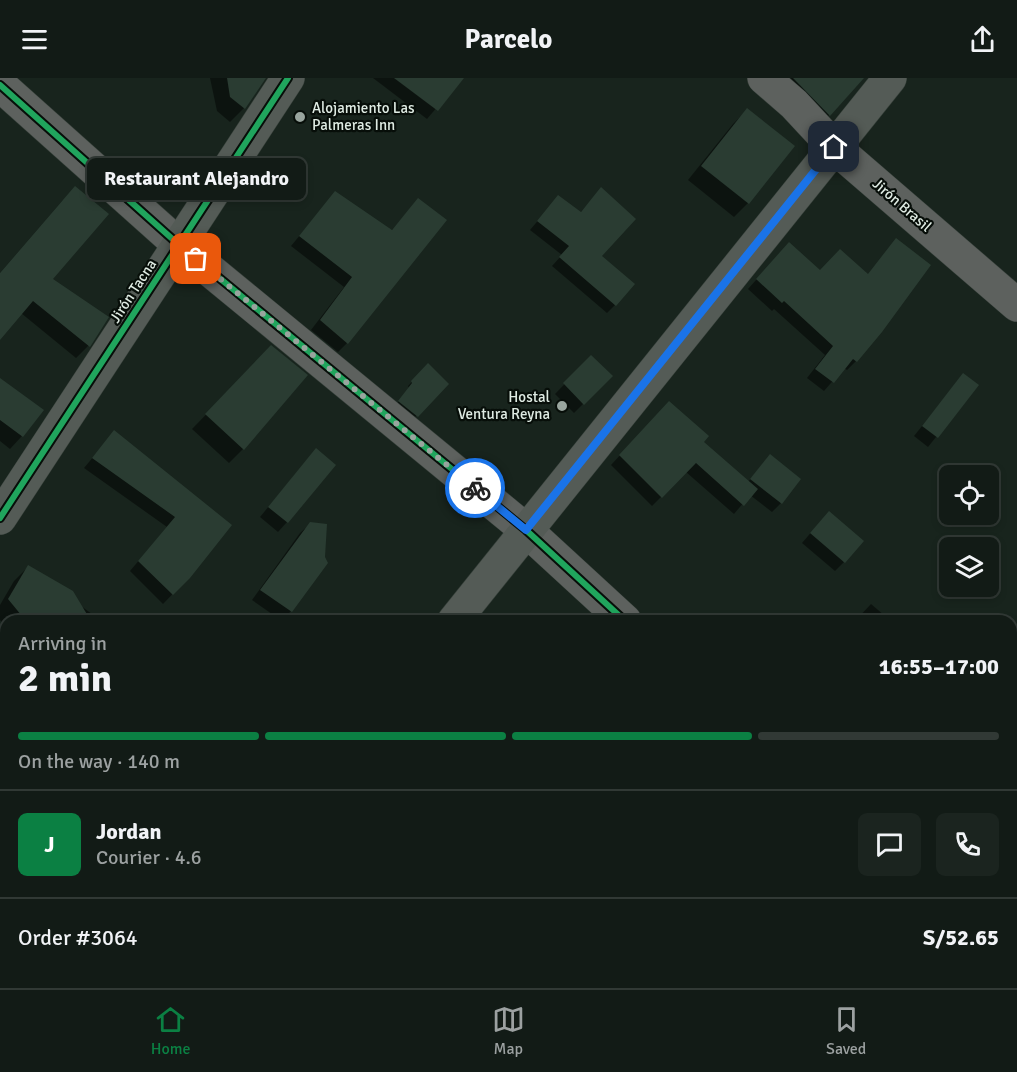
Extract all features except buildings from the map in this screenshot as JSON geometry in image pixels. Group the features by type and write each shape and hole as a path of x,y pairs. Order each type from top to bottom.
{"main road":[{"name":"Jirón Tacna","path":"0,518 288,78"},
{"path":"459,615 890,78"}],"street":[{"path":"742,78 784,115 834,147"},
{"name":"Jirón Brasil","path":"764,78 794,104 834,147 1017,305"},
{"path":"0,85 178,244 526,530 618,615"}],"cycle path":[{"path":"0,518 288,78"},
{"path":"0,85 178,244 526,530 618,615"}],"way so far":[{"path":"196,259 475,488"}],"place":[{"name":"Alojamiento Las Palmeras Inn","path":"300,117"},
{"name":"Restaurant Alejandro","path":"196,259"},
{"name":"Hostal Ventura Reyna","path":"562,406"}],"route":[{"path":"475,488 526,530 834,147"}]}
